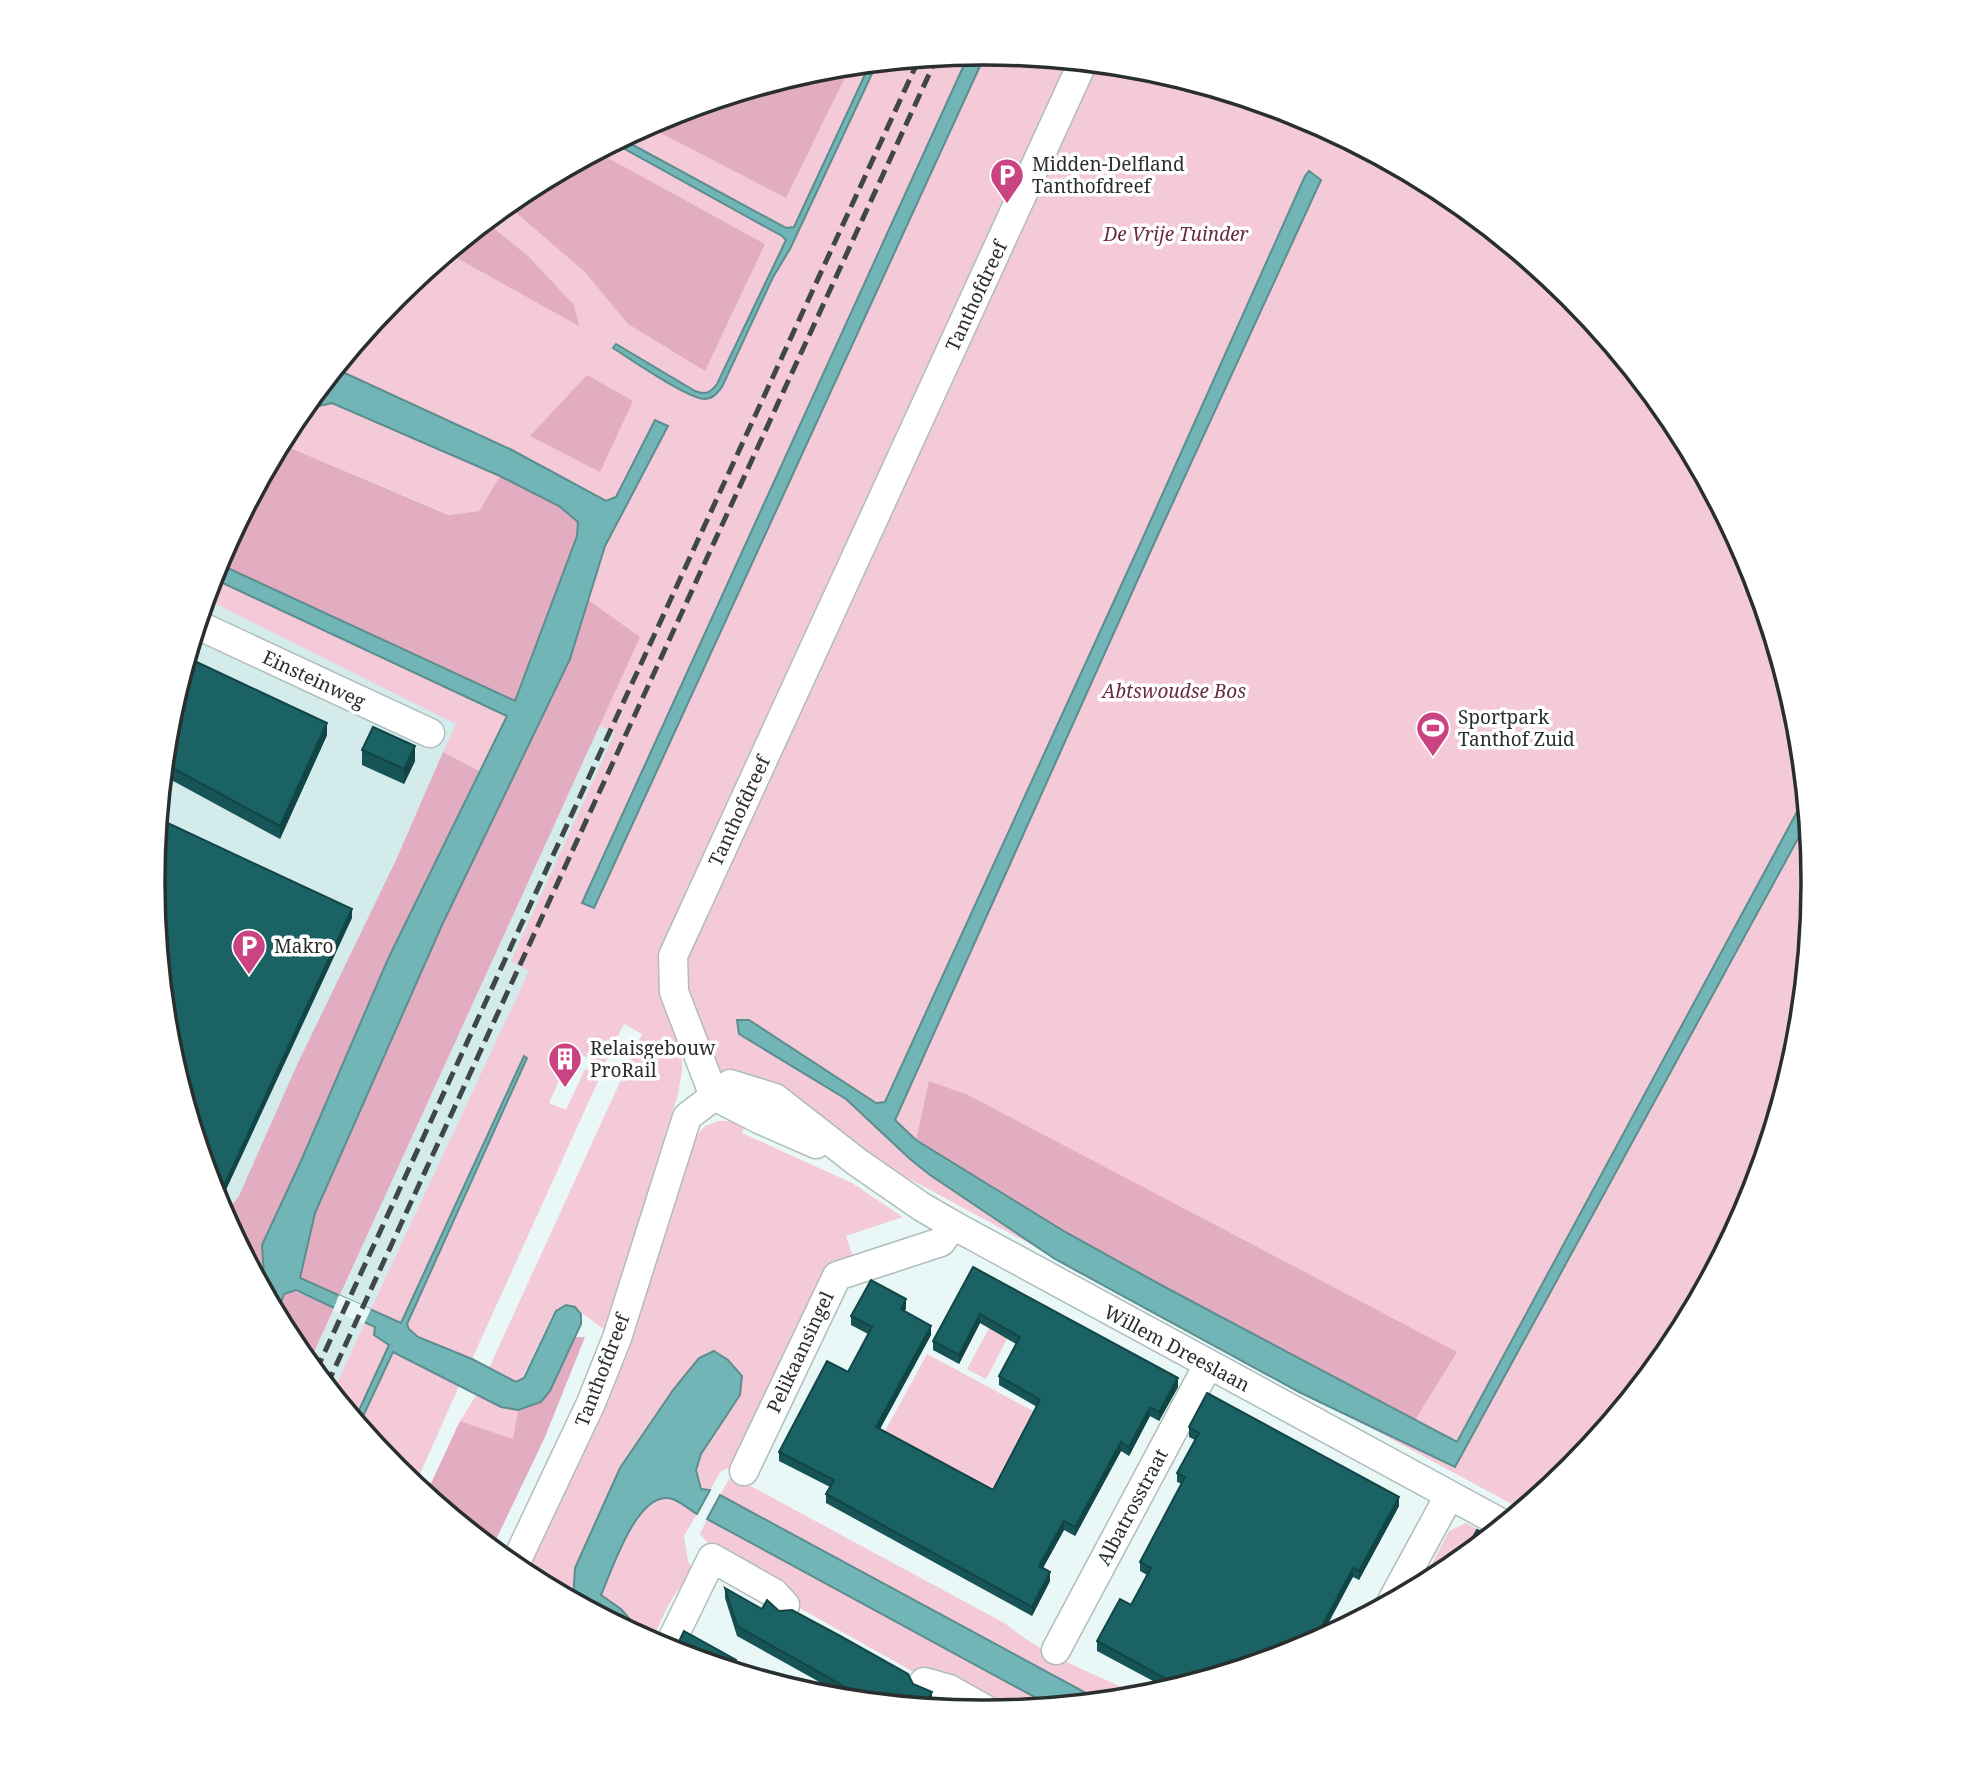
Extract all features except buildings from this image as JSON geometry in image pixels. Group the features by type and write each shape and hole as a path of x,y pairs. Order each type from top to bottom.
{"street":[{"name":"Tanthofdreef","path":"519,1555 591,1403 617,1338 687,1117 714,1096 674,992 673,956 1079,71"},
{"name":"Einsteinweg","path":"206,629 430,733"},
{"name":"Willem Dreeslaan","path":"714,1096 730,1084 775,1098 857,1162 922,1207 1495,1520"},
{"name":"Pelikaansingel","path":"744,1471 837,1276 941,1242 953,1225"},
{"name":"Albatrosstraat","path":"1056,1650 1208,1365"},
{"path":"1400,1586 1449,1496"},
{"path":"672,1639 712,1558 774,1593 785,1605"},
{"path":"924,1682 949,1689 968,1699"}],"shaded area":[{"path":"899,70 536,957 337,1384 314,1352"},
{"path":"845,77 786,198 659,132 720,108 771,93"},
{"path":"606,157 765,244 705,371 628,324 585,272 516,212 574,174"},
{"path":"493,228 528,256 574,305 579,326 456,258"},
{"path":"587,375 633,401 600,472 530,436"},
{"path":"291,448 449,515 479,511 500,476 559,506 578,522 577,536 515,701 228,568 250,521"},
{"path":"226,573 507,716 388,959 265,1272 227,1195 193,1094 172,989 167,936 165,882 172,776 193,671"},
{"path":"588,600 640,637 339,1297 300,1279 315,1213 442,925 570,659"},
{"path":"443,752 479,771 388,959 262,1245 264,1269 232,1205 239,1196 296,1067 396,860"},
{"path":"929,1081 968,1095 1457,1352 1415,1420 1067,1233 916,1140"},
{"path":"292,1290 334,1308 314,1352 281,1301 284,1294"},
{"path":"574,1337 585,1337 545,1437 496,1539 430,1484 460,1421 513,1439 518,1410 539,1400 560,1370"}],"green space":[{"name":"Abtswoudse Bos","path":"983,65 1090,72 1143,80 1195,93 1296,127 1392,174 1481,234 1522,268 1598,343 1632,385 1663,428 1716,521 1739,570 1773,671 1794,776 1799,829 1801,882 1794,989 1773,1094 1757,1145 1739,1195 1691,1291 1663,1337 1598,1422 1561,1461 1513,1505 682,1056 678,1094 605,1330 571,1305 552,1316 520,1382 516,1382 489,1368 642,1034 624,1024 604,1065 573,1051 568,1059 554,1054 568,1061 549,1103 566,1110 585,1069 599,1074 599,1079 472,1359 426,1340 407,1324 527,1059 523,1057 401,1323 370,1311 529,971 511,961 615,733 550,703 570,659 605,546 668,427 654,421 616,497 606,501 510,449 344,373 405,304 444,268 485,234 574,174 621,149 720,108 823,80 876,72"},
{"path":"332,403 500,476 479,511 450,515 291,448 320,404"},
{"path":"222,583 507,716 479,771 443,752 456,724 215,603"},
{"path":"719,1121 732,1121 744,1126 742,1133 852,1183 903,1217 846,1236 853,1257 742,1463 721,1471 710,1490 700,1490 696,1470 701,1454 740,1395 742,1376 728,1360 699,1358 664,1402 620,1468 575,1568 574,1591 531,1563 628,1353 695,1137 705,1126"},
{"path":"1010,1289 1028,1299 986,1379 967,1369"},
{"path":"365,1322 375,1327 374,1335 389,1345 359,1411 337,1384"},
{"path":"392,1352 460,1384 420,1475 363,1416"},
{"path":"927,1354 1033,1411 991,1491 884,1433"},
{"path":"477,1394 501,1407 518,1410 514,1440 460,1421"},
{"path":"734,1477 1006,1624 1054,1656 1122,1688 1087,1693 720,1495 729,1479"},
{"path":"664,1498 672,1498 697,1514 684,1536 688,1561 696,1575 674,1595 656,1632 630,1620 621,1609 601,1596 624,1540 641,1514"},
{"path":"707,1519 1036,1698 991,1700 947,1675 928,1680 787,1601 716,1552 700,1534"},
{"path":"1466,1523 1481,1531 1431,1566 1449,1531"}],"water":[{"path":"980,65 594,908 582,903 964,66"},
{"path":"873,73 790,249 773,277 717,393 705,399 686,393 613,348 616,344 695,391 710,391 717,384 786,240 623,148 632,144 786,228 794,227 866,74"},
{"path":"1309,171 1321,180 895,1120 916,1140 1067,1233 1457,1442 1797,811 1799,836 1455,1467 1299,1392 1055,1259 930,1175 846,1099 739,1034 737,1020 749,1020 876,1103 885,1102"},
{"path":"344,373 510,449 606,501 616,497 655,420 668,426 605,546 570,659 442,925 315,1213 300,1278 401,1323 524,1056 527,1058 407,1324 418,1337 472,1359 516,1382 524,1378 556,1311 566,1305 575,1307 581,1314 581,1324 550,1391 541,1402 518,1410 501,1407 393,1352 363,1416 359,1411 389,1345 374,1335 375,1327 296,1290 284,1294 281,1301 264,1269 262,1245 388,959 507,716 222,583 227,570 228,568 515,701 577,536 578,522 559,506 500,476 332,403 319,406"},
{"path":"714,1351 728,1360 742,1376 740,1395 701,1454 696,1470 701,1489 710,1490 697,1514 671,1498 655,1501 635,1522 618,1553 601,1595 621,1609 631,1621 574,1591 575,1568 620,1468 673,1390 699,1358"},
{"path":"720,1495 1087,1693 1036,1698 707,1519"}],"pier":[{"path":"339,1295 371,1309 364,1324 333,1310"}],"railway":[{"path":"331,1376 932,67"},
{"path":"320,1361 915,68"}],"place":[{"name":"Midden-Delfland Tanthofdreef","path":"1007,205"},
{"name":"Sportpark Tanthof Zuid","path":"1433,758"},
{"name":"Makro","path":"249,976"},
{"name":"Relaisgebouw ProRail","path":"565,1089"}],"park label":[{"name":"De Vrije Tuinder","path":"1176,234"}]}
